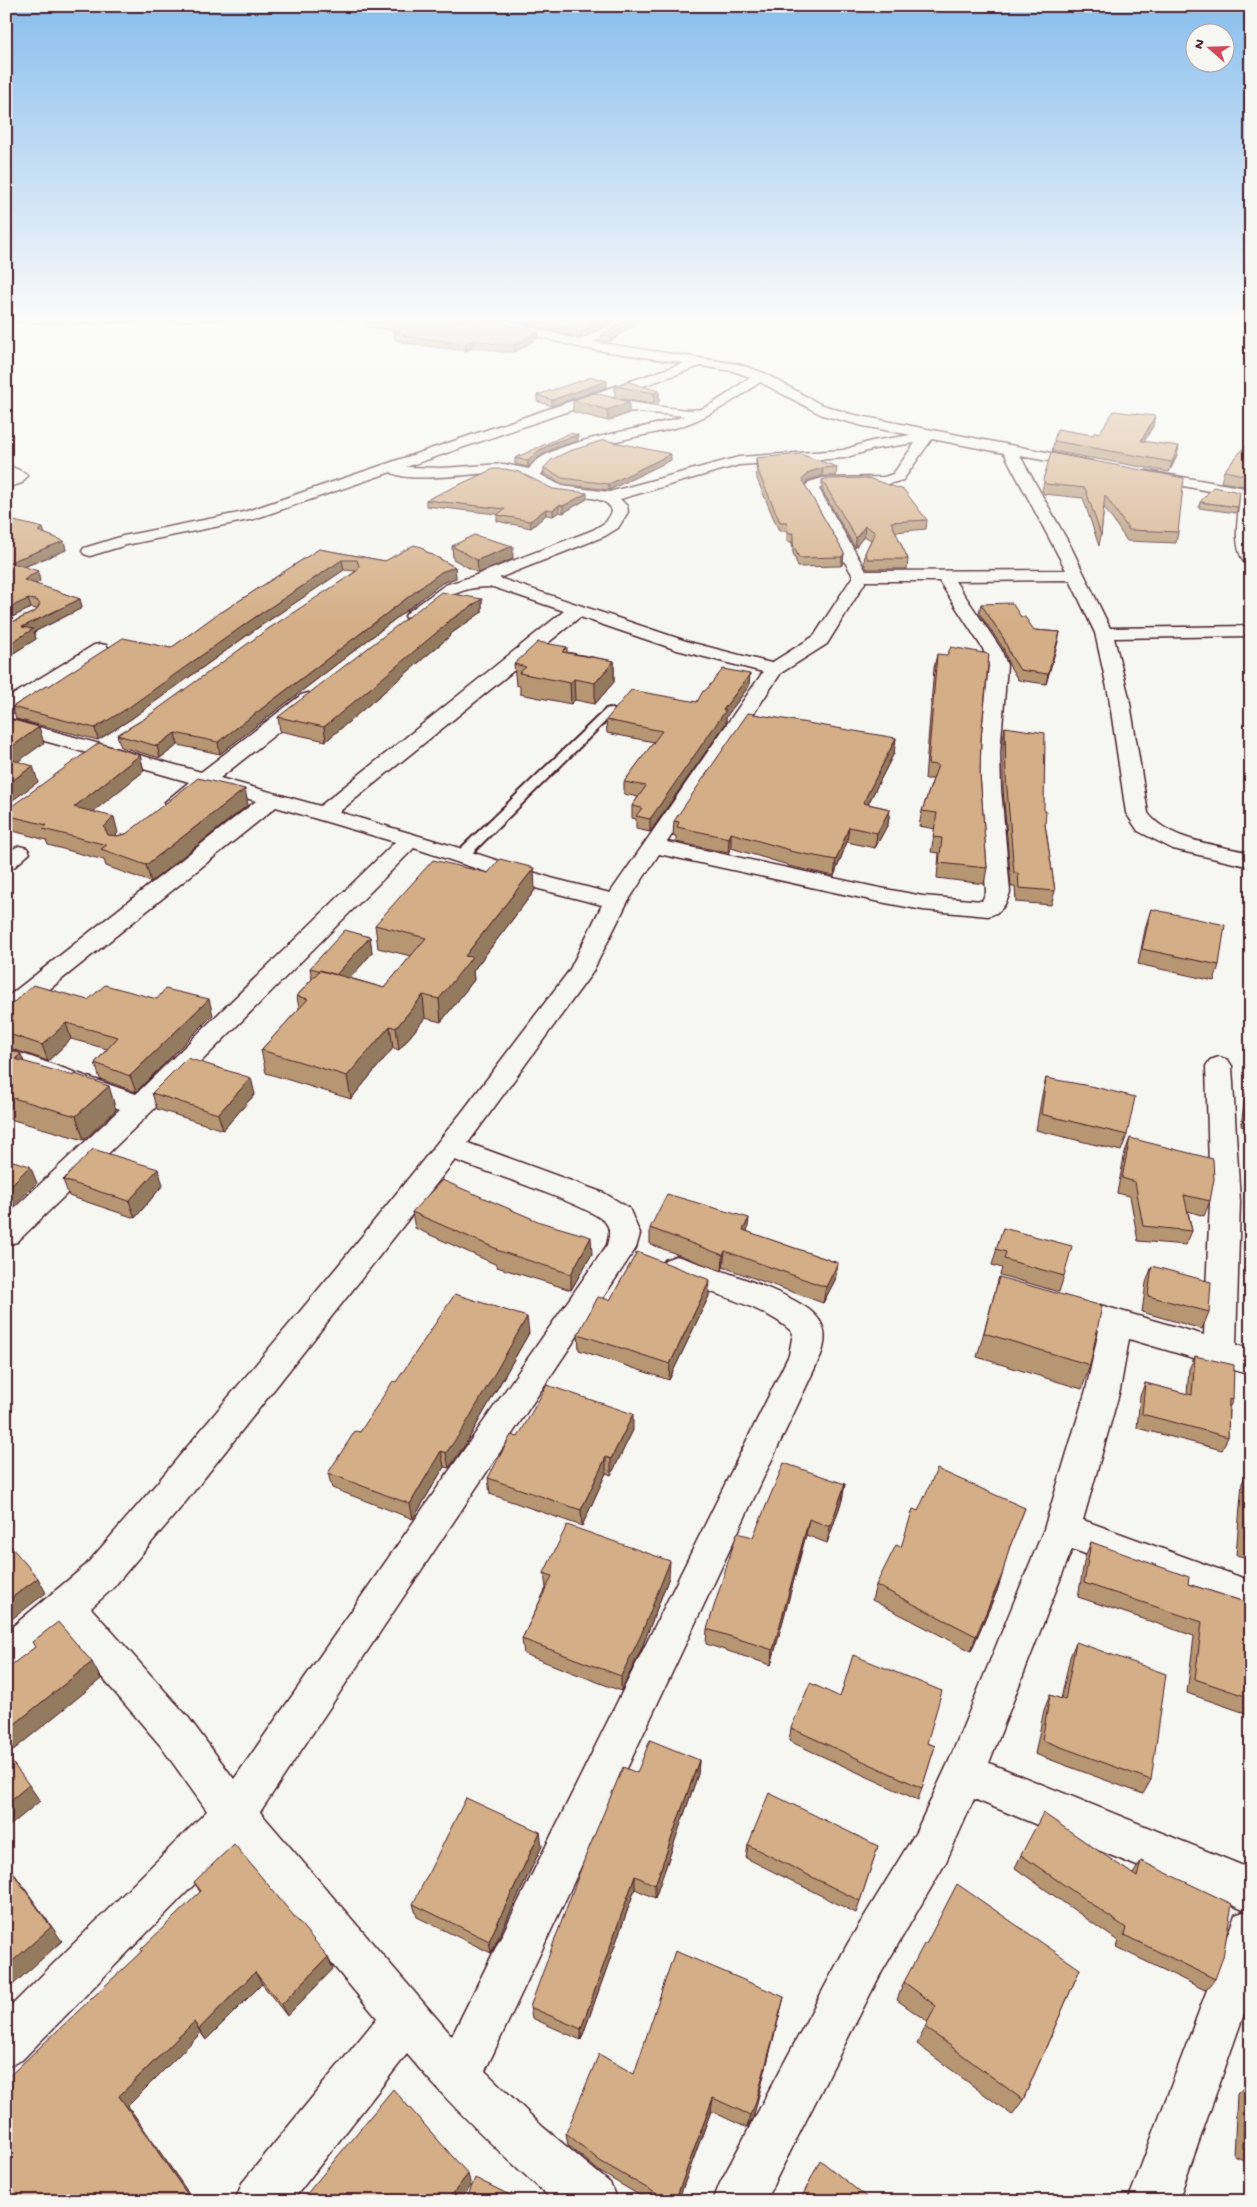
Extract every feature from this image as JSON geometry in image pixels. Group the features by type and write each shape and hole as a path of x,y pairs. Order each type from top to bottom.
{"street":[{"path":"90,551 123,541 242,518 533,419"},
{"path":"533,476 538,466 561,453 587,445 667,427 687,419"},
{"path":"853,419 928,436 1096,466"},
{"path":"381,471 457,472 504,467 522,471 533,476 543,484 560,490 610,497 739,461 844,454 872,445 928,436"},
{"path":"861,576 811,489 814,484 823,482 886,481 898,477 928,436"},
{"path":"1010,450 1062,547 1104,634 1119,697 1137,813 1146,826 1182,844 1251,860"},
{"path":"792,457 814,484"},
{"path":"6,468 20,476 17,480 6,484"},
{"path":"1134,472 1250,494 1244,534 1244,548 1251,561"},
{"path":"477,581 599,533 612,525 620,512 619,506 610,497"},
{"path":"459,571 477,581"},
{"path":"861,576 1075,575"},
{"path":"6,1657 99,1577 170,1494 449,1147 580,973 616,901 774,669 821,640 861,576"},
{"path":"653,846 923,903 988,909 995,902 998,892 990,789 990,753 998,665 992,650 944,576"},
{"path":"400,627 449,588 460,583 477,581 495,582 683,646 774,669"},
{"path":"322,815 577,610"},
{"path":"1104,634 1251,632"},
{"path":"6,708 100,649"},
{"path":"159,815 324,686"},
{"path":"6,724 410,840 581,895 616,901"},
{"path":"77,766 124,735"},
{"path":"6,1011 271,800"},
{"path":"6,1234 140,1106 410,840"},
{"path":"6,1057 140,1106"},
{"path":"1219,1066 1225,1202 1220,1353"},
{"path":"6,2044 234,1814 621,1248 625,1234 618,1216 594,1201 449,1147"},
{"path":"457,2077 805,1355 810,1339 806,1324 789,1311 621,1248"},
{"path":"1072,1310 1251,1362"},
{"path":"738,2201 864,1959 931,1847 964,1774 1062,1529 1103,1390 1116,1323"},
{"path":"1062,1529 1251,1598"},
{"path":"66,1607 174,1731 234,1814 457,2077 526,2144 592,2201"},
{"path":"964,1774 1251,1891"},
{"path":"1153,2201 1251,1931"},
{"path":"260,2201 407,2018"}],"lane":[{"path":"461,856 610,711"}],"building":[{"path":"1109,419 1153,419 1141,441 1179,446 1172,462 1054,441 1057,429 1093,435 1095,432 1099,433"},
{"path":"570,433 578,435 555,442 538,451 528,461 515,458"},
{"path":"604,440 671,454 609,484 562,478 544,468 551,460 567,452"},
{"path":"1251,440 1251,471 1249,468 1248,476 1224,471"},
{"path":"1051,453 1184,478 1178,532 1129,530 1105,495 1101,535 1085,488 1046,484 1043,480"},
{"path":"800,454 837,467 809,472 802,480 844,553 842,557 799,558 793,544 793,533 788,533 787,522 780,522 758,471 756,458"},
{"path":"493,469 519,472 553,489 587,493 563,506 559,505 553,510 546,509 530,521 497,515 505,509 426,500"},
{"path":"868,478 904,490 927,520 891,522 908,559 868,559 865,553 875,532 865,526 856,538 822,480"},
{"path":"1213,487 1240,492 1238,507 1200,502"},
{"path":"6,519 43,528 38,531 64,541 10,562 38,571 24,580 80,599 22,627 33,629 6,646 6,625 36,611 40,604 36,600 28,599 6,609"},
{"path":"474,535 513,546 477,560 452,546"},
{"path":"414,545 422,547 425,551 455,567 441,572 218,742 175,733 157,746 117,735 144,719 268,629 357,571 359,566 357,560 342,560 254,618 128,708 95,728 12,707 49,686 123,638 171,648 220,612 319,549 385,561"},
{"path":"441,592 482,599 446,623 448,623 324,727 278,717"},
{"path":"1012,603 1021,617 1025,617 1034,630 1060,632 1048,674 1020,670 1011,656 1004,639 981,604"},
{"path":"538,642 567,647 562,652 614,661 595,683 574,679 570,683 519,673 526,667 514,664"},
{"path":"951,647 989,654 981,738 980,774 987,868 939,863 942,838 933,837 937,813 922,811 938,765 928,764 937,654 947,655"},
{"path":"723,669 750,674 723,710 726,710 650,819 636,816 642,808 632,806 646,786 624,782 662,731 606,720 631,690 697,702 703,691"},
{"path":"748,713 896,738 863,803 890,809 877,833 849,827 836,860 789,851 731,833 729,838 677,827 679,822 674,821"},
{"path":"6,718 39,727 6,751"},
{"path":"1005,727 1045,733 1044,811 1046,811 1045,824 1055,891 1019,888 1018,873 1014,873 1006,776"},
{"path":"99,743 140,755 74,807 114,817 104,827 108,835 126,834 198,778 245,789 146,865 101,849 107,845 43,829 47,825 6,815 6,807 12,806"},
{"path":"6,758 33,766 6,785"},
{"path":"500,859 534,868 465,956 472,957 439,999 423,995 396,1028 390,1026 347,1076 261,1050 308,999 297,996 320,970 384,988 426,938 375,925 433,860 488,873"},
{"path":"1151,909 1225,925 1219,965 1142,949"},
{"path":"345,930 370,937 336,975 310,968"},
{"path":"33,985 88,1000 105,985 157,999 165,989 209,999 130,1076 95,1063 118,1037 66,1023 42,1045 6,1033 6,1009"},
{"path":"6,1048 21,1054 15,1059 74,1076 75,1074 109,1086 76,1116 6,1096"},
{"path":"187,1058 251,1078 218,1114 152,1093"},
{"path":"1046,1078 1135,1097 1127,1135 1041,1114"},
{"path":"1251,1084 1251,1110 1248,1110"},
{"path":"1130,1138 1213,1159 1214,1179 1210,1201 1184,1195 1192,1231 1143,1226 1135,1182 1122,1178"},
{"path":"93,1149 158,1169 129,1201 63,1180"},
{"path":"6,1159 30,1166 6,1190"},
{"path":"442,1180 540,1222 591,1237 571,1274 496,1250 412,1212"},
{"path":"667,1194 749,1218 743,1230 838,1263 826,1287 725,1251 723,1255 650,1228"},
{"path":"1003,1228 1072,1246 1064,1276 1004,1259 1006,1252 996,1249"},
{"path":"637,1252 710,1280 670,1364 578,1334 598,1297 610,1300"},
{"path":"1152,1266 1211,1282 1209,1312 1148,1296"},
{"path":"999,1277 1102,1306 1090,1365 984,1333"},
{"path":"455,1294 527,1317 463,1429 446,1453 441,1451 410,1504 328,1473 355,1431 360,1432 393,1381 396,1382"},
{"path":"1195,1356 1234,1365 1233,1400 1229,1399 1228,1437 1142,1414 1145,1383 1192,1395"},
{"path":"547,1385 633,1414 611,1459 606,1457 581,1510 488,1478 511,1435 518,1437"},
{"path":"784,1463 845,1484 830,1527 809,1519 773,1650 707,1629 737,1533 753,1537"},
{"path":"1251,1467 1251,1541 1245,1539"},
{"path":"937,1469 1025,1508 1009,1549 1002,1575 976,1636 876,1585 896,1545 901,1547 913,1509 918,1511"},
{"path":"567,1525 670,1561 641,1635 621,1676 522,1639 552,1576 544,1573"},
{"path":"6,1541 38,1578 6,1602"},
{"path":"1091,1542 1189,1577 1188,1584 1251,1604 1251,1698 1195,1679 1202,1622 1084,1583"},
{"path":"58,1622 92,1662 6,1731 6,1669 35,1647 32,1642"},
{"path":"1076,1642 1166,1674 1151,1780 1042,1740 1050,1695 1065,1700"},
{"path":"853,1655 942,1691 927,1743 935,1746 922,1788 791,1728 810,1683 840,1697"},
{"path":"650,1740 699,1760 655,1885 635,1876 581,2029 530,2007 586,1855 623,1767 637,1773"},
{"path":"6,1754 29,1785 6,1804"},
{"path":"769,1793 878,1846 860,1901 748,1845"},
{"path":"466,1798 540,1832 489,1941 413,1904"},
{"path":"1043,1813 1137,1877 1141,1861 1232,1904 1223,1957 1215,1979 1124,1935 1126,1928 1021,1855"},
{"path":"234,1844 328,1957 281,2005 255,1972 199,2029 194,2022 119,2096 192,2201 6,2201 6,2079 142,1951 141,1949 201,1891 194,1882"},
{"path":"6,1863 51,1927 6,1967"},
{"path":"957,1884 1080,1969 1023,2100 925,2027 936,2006 904,1982"},
{"path":"675,1951 784,1997 755,2105 750,2115 713,2098 675,2201 669,2201 600,2161 566,2133 599,2054 634,2074"},
{"path":"1246,2085 1251,2087 1251,2151 1243,2148"},
{"path":"393,2089 468,2174 447,2201 301,2201"},
{"path":"820,2160 871,2201 800,2201"},
{"path":"475,2178 522,2201 466,2201"}]}
